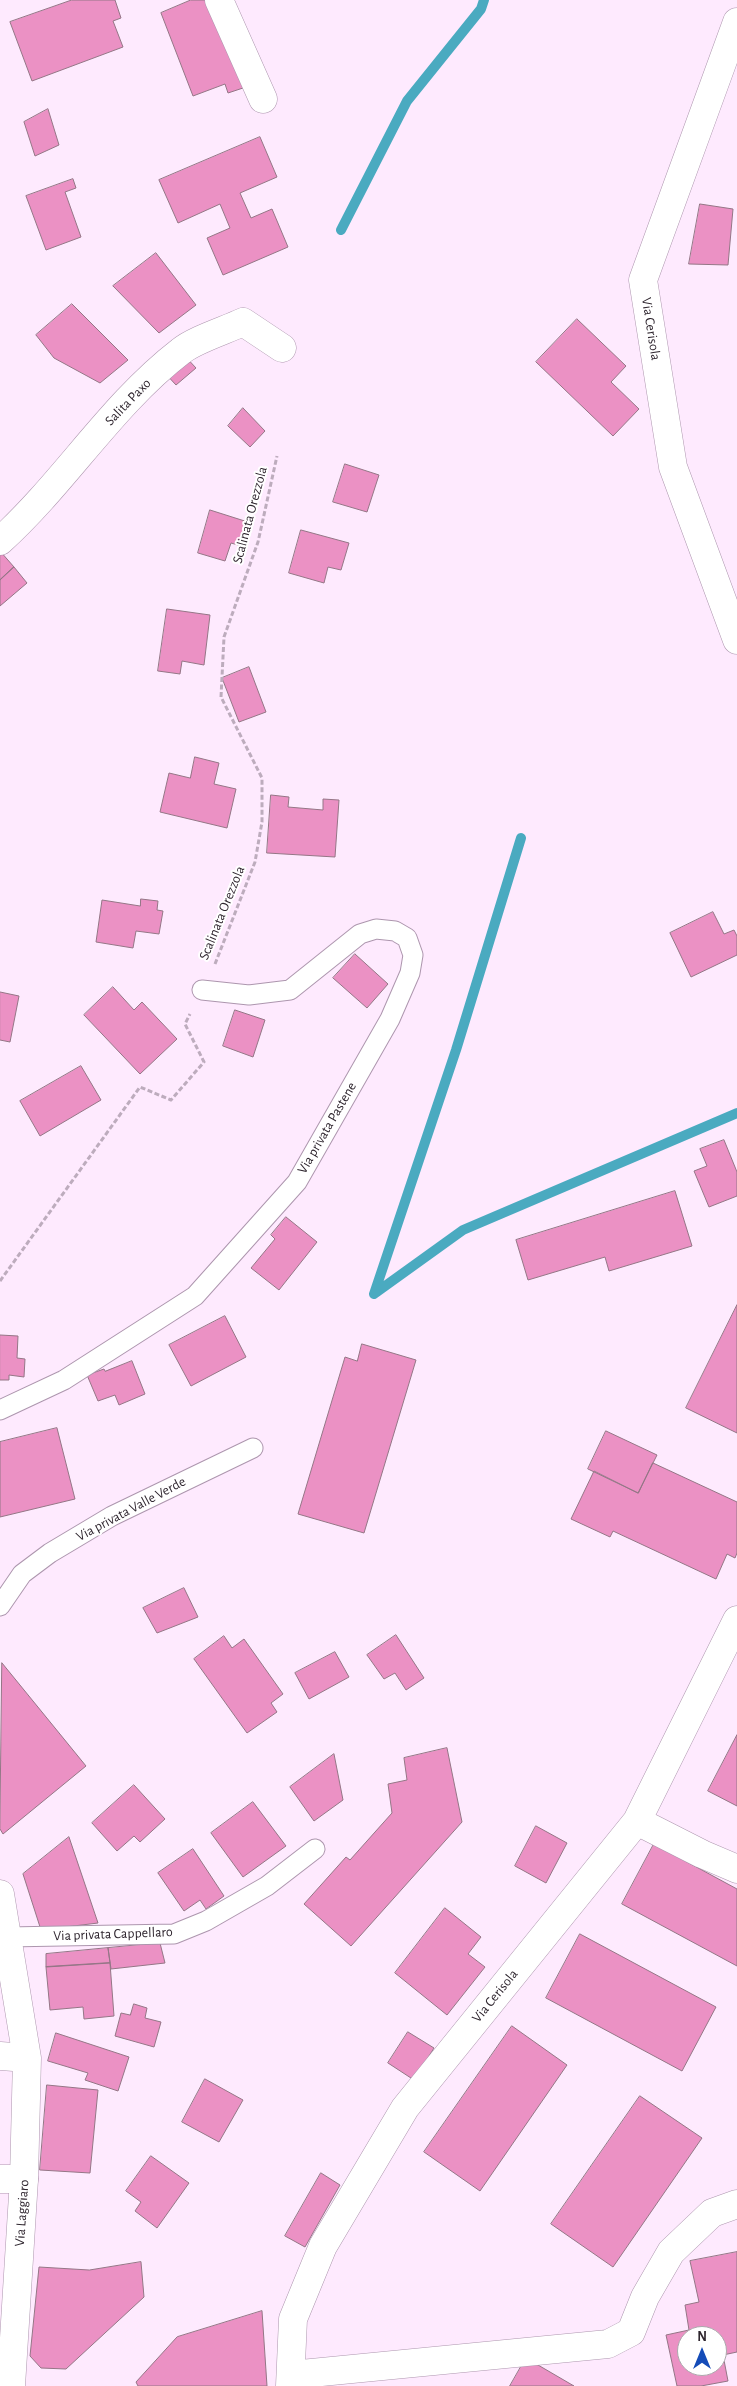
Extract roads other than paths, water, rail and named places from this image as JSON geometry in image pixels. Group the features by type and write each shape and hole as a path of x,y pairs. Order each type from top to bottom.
{"street":[{"path":"219,0 263,100"},
{"name":"Via Cerisola","path":"737,22 643,280 673,467 737,640"},
{"name":"Salita Paxo","path":"0,541 65,475 122,405 182,349 243,322 282,348"},
{"name":"Via Cerisola","path":"290,2381 293,2319 323,2246 405,2108 637,1821 737,1620"},
{"path":"637,1821 702,1854 737,1869"},
{"name":"Via Laggiaro","path":"0,1894 27,2058 12,2179 14,2380"},
{"path":"0,2056 27,2058"},
{"path":"290,2381 608,2344 631,2332 645,2297 671,2252 712,2213 737,2204"}],"lane":[{"name":"Via privata Pastene","path":"0,1410 64,1380 195,1296 297,1182 390,1019 410,973 413,955 407,938 395,931 376,929 360,934 290,990 249,995 202,990"},
{"name":"Via privata Valle Verde","path":"0,1606 22,1574 50,1553 112,1516 253,1448"},
{"name":"Via privata Cappellaro","path":"7,1937 174,1934 206,1921 267,1886 315,1849"}],"waterway":[{"path":"341,230 407,101 481,9 484,0"},
{"path":"374,1294 456,1050 521,838"},
{"path":"374,1294 463,1230 737,1113"}]}
